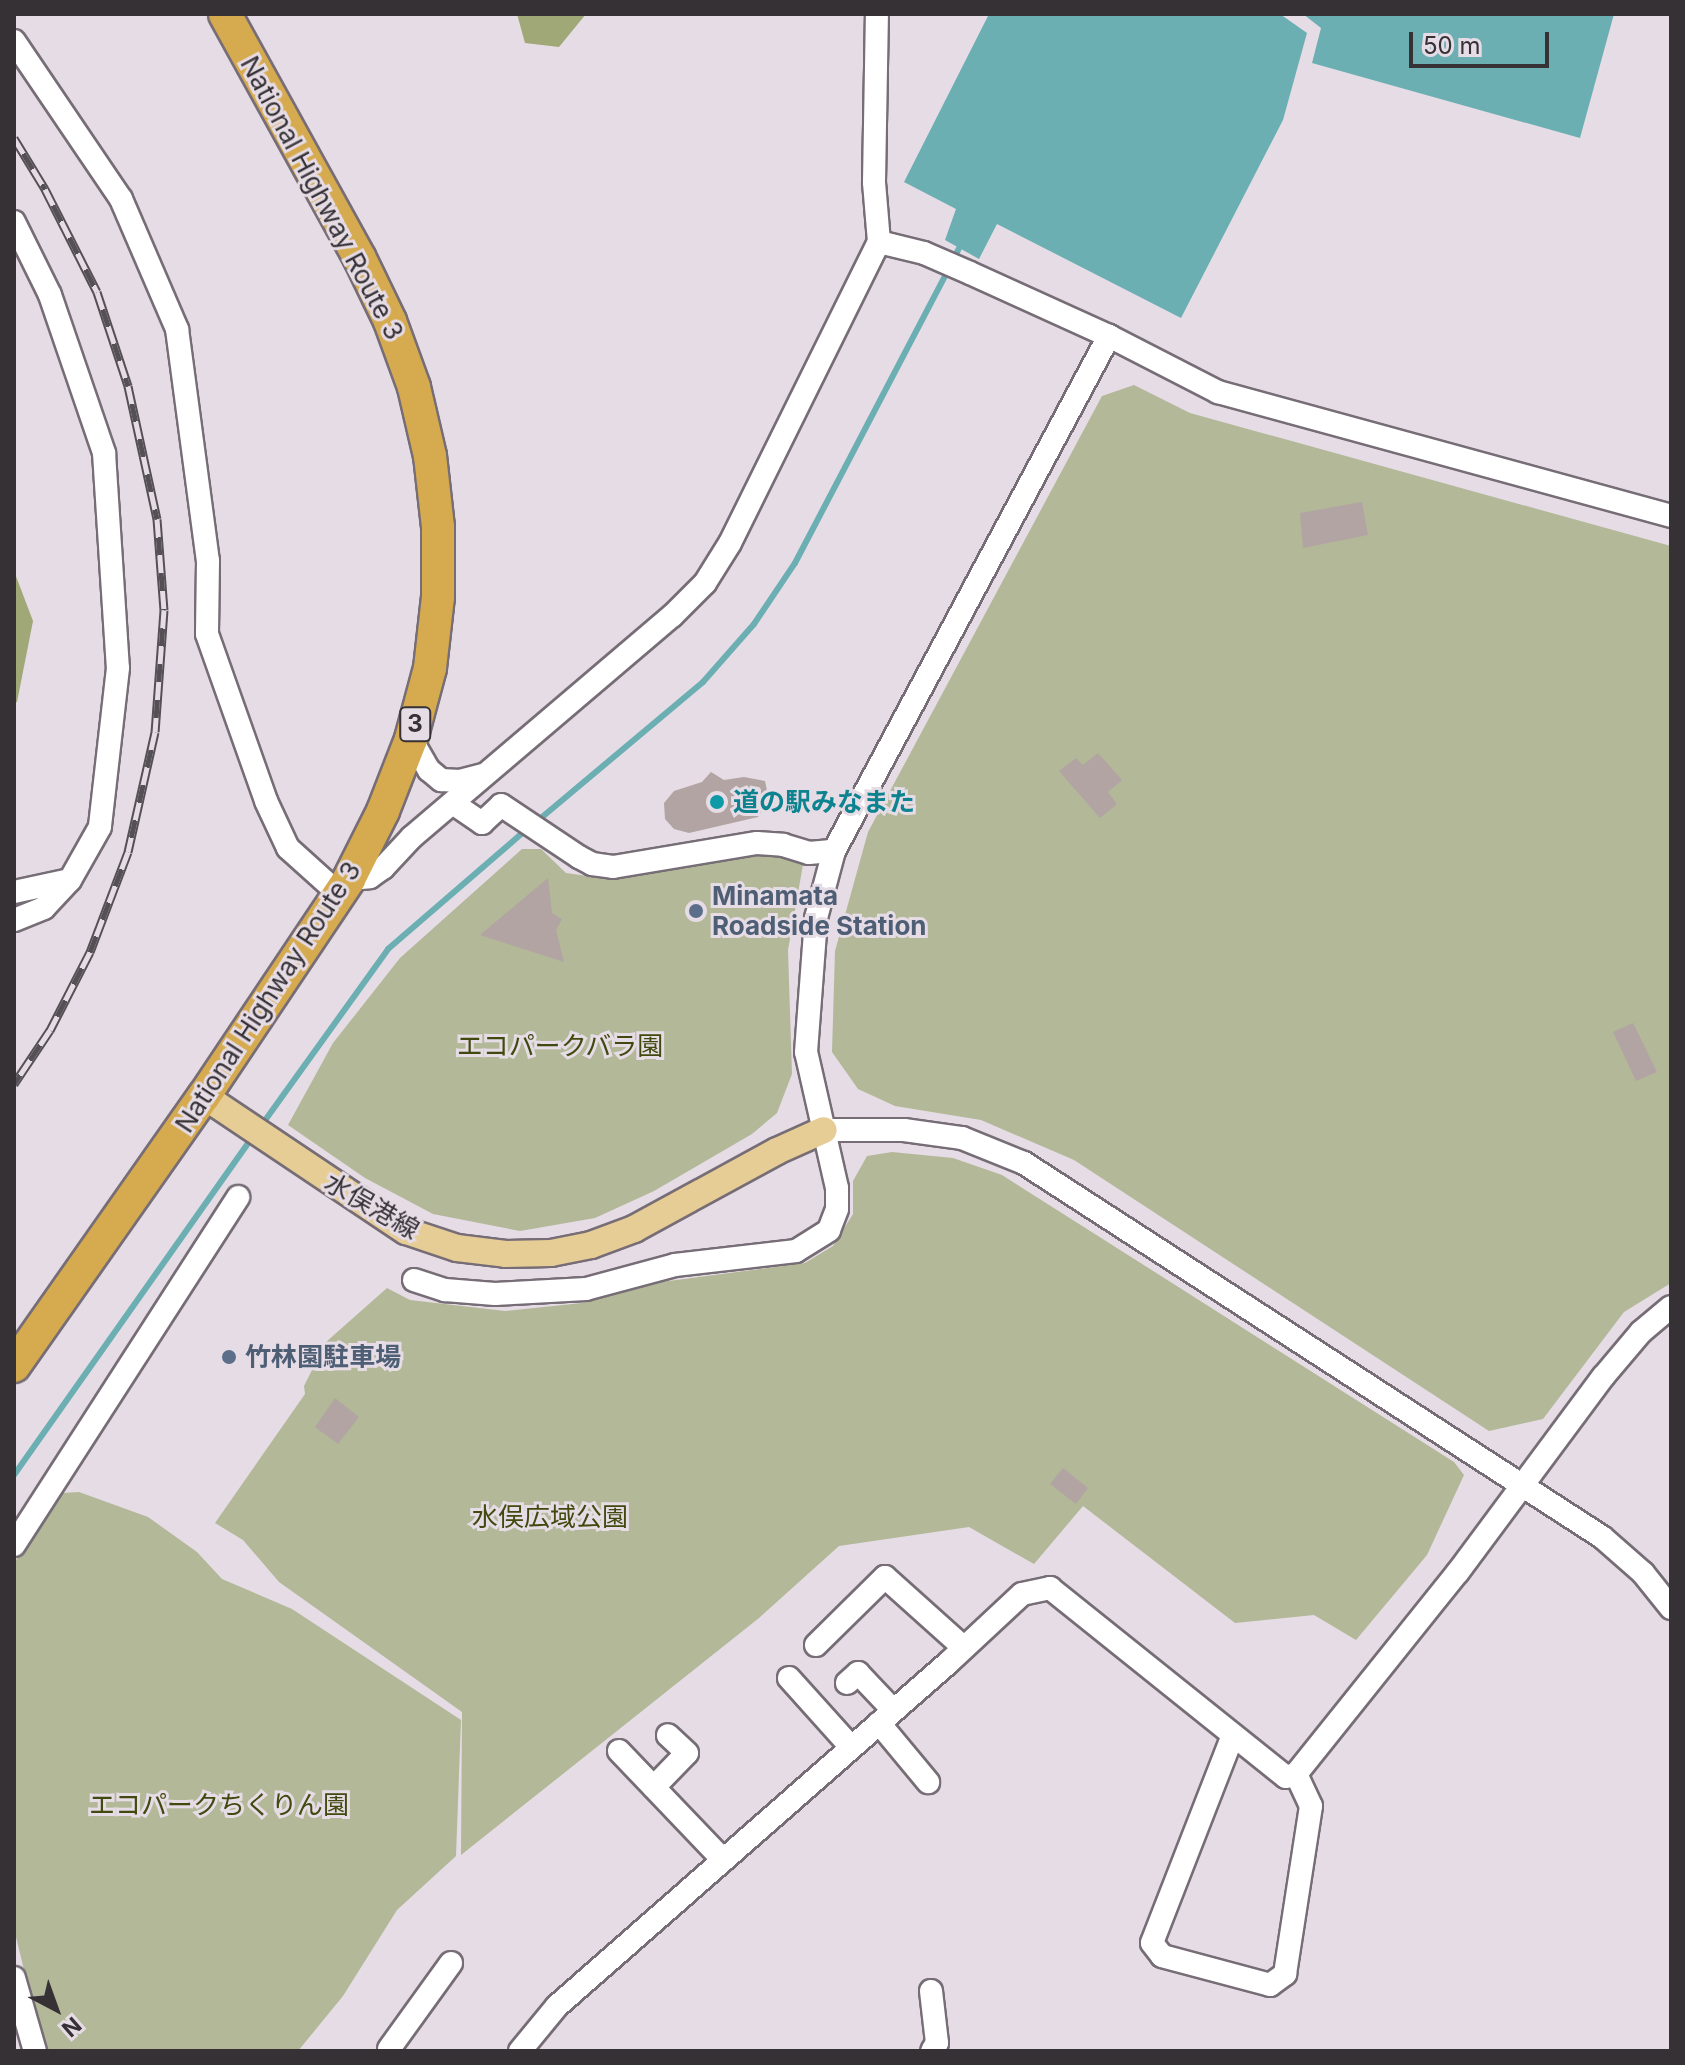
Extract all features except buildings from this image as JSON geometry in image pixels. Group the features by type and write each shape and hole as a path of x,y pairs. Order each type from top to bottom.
{"highway":[{"name":"National Highway Route 3","path":"14,1366 215,1104 344,886 383,811 411,739 430,668 438,597 435,498 430,456 414,387 390,321 359,257 225,14"}],"main road":[{"name":"水俣港線","path":"215,1104 280,1151 406,1231 457,1248 506,1254 551,1253 591,1245 634,1229 777,1151 824,1130"}],"street":[{"path":"14,41 121,199 177,329 208,561 207,634 266,801 288,848 344,886 370,877 483,775 672,616 705,583 730,543 879,242 874,182 877,14"},
{"path":"14,222 50,295 104,453 118,668 100,827 70,880 44,908 14,920"},
{"path":"879,242 924,253 970,273 1109,336 1218,392 1671,516"},
{"path":"414,1280 445,1290 538,1294 586,1289 675,1265 796,1251 829,1230 837,1209 837,1188 806,1052 816,918 834,851 1109,336"},
{"path":"411,739 429,770 441,780 460,781 483,775"},
{"path":"454,804 482,823 501,805 592,864 613,867 757,843 783,845 809,853 834,851"},
{"path":"14,892 70,880"},
{"path":"824,1130 904,1130 962,1138 1024,1163 1523,1483 1602,1537 1643,1573 1671,1608"},
{"path":"14,1545 238,1197"},
{"path":"1291,1776 1458,1572 1641,1332 1671,1307"},
{"path":"816,1645 885,1577 964,1648"},
{"path":"520,2051 557,2006 1022,1594 1050,1588 1233,1735 1291,1776 1311,1806 1285,1974 1270,1985 1162,1956 1152,1943 1233,1735"},
{"path":"858,1672 928,1782"},
{"path":"789,1678 851,1747"},
{"path":"654,1787 693,1759 668,1735"},
{"path":"619,1751 723,1860"},
{"path":"389,2050 451,1963"},
{"path":"14,1978 35,2051"},
{"path":"931,1991 937,2043 932,2051"}],"green space":[{"path":"517,14 586,14 559,47 525,43"},
{"path":"1134,385 1190,413 1671,546 1671,1283 1624,1312 1543,1419 1489,1431 1074,1160 981,1120 895,1106 858,1089 832,1052 835,951 868,832 1102,396"},
{"path":"14,571 33,621 17,702 14,703"},
{"name":"エコパークバラ園","path":"522,849 541,849 566,873 609,879 763,851 804,859 788,950 792,1074 777,1113 752,1134 654,1191 595,1218 520,1231 433,1214 365,1178 288,1125 333,1043 400,958"},
{"name":"水俣広域公園","path":"892,1152 953,1158 1002,1175 1454,1462 1464,1475 1427,1555 1356,1640 1314,1615 1235,1623 1083,1506 1034,1564 969,1527 839,1546 759,1618 461,1855 462,1712 279,1582 243,1540 215,1523 305,1394 304,1386 326,1342 387,1288 410,1300 505,1311 582,1303 646,1284 805,1263 833,1246 853,1214 853,1181 867,1156"},
{"name":"エコパークちくりん園","path":"79,1492 148,1517 197,1552 222,1579 292,1609 461,1720 456,1856 397,1910 343,1996 298,2051 44,2051 14,1929 14,1563 63,1493"}],"water":[{"path":"989,14 1280,14 1307,33 1283,120 1181,318 997,224 979,259 945,240 956,209 904,182"},
{"path":"1303,14 1614,14 1580,138 1312,63 1321,28"}],"waterway":[{"path":"953,260 959,248"},
{"path":"535,823 703,682 754,624 795,563 948,270"},
{"path":"261,1126 388,949 526,830"},
{"path":"14,1475 254,1135"}],"railway":[{"path":"14,138 45,189 97,292 128,386 157,519 164,610 155,732 128,852 90,952 50,1030 14,1084"}],"place":[{"name":"道の駅みなまた","path":"717,802"},
{"name":"Minamata Roadside Station","path":"696,911"},
{"name":"竹林園駐車場","path":"229,1357"}]}
